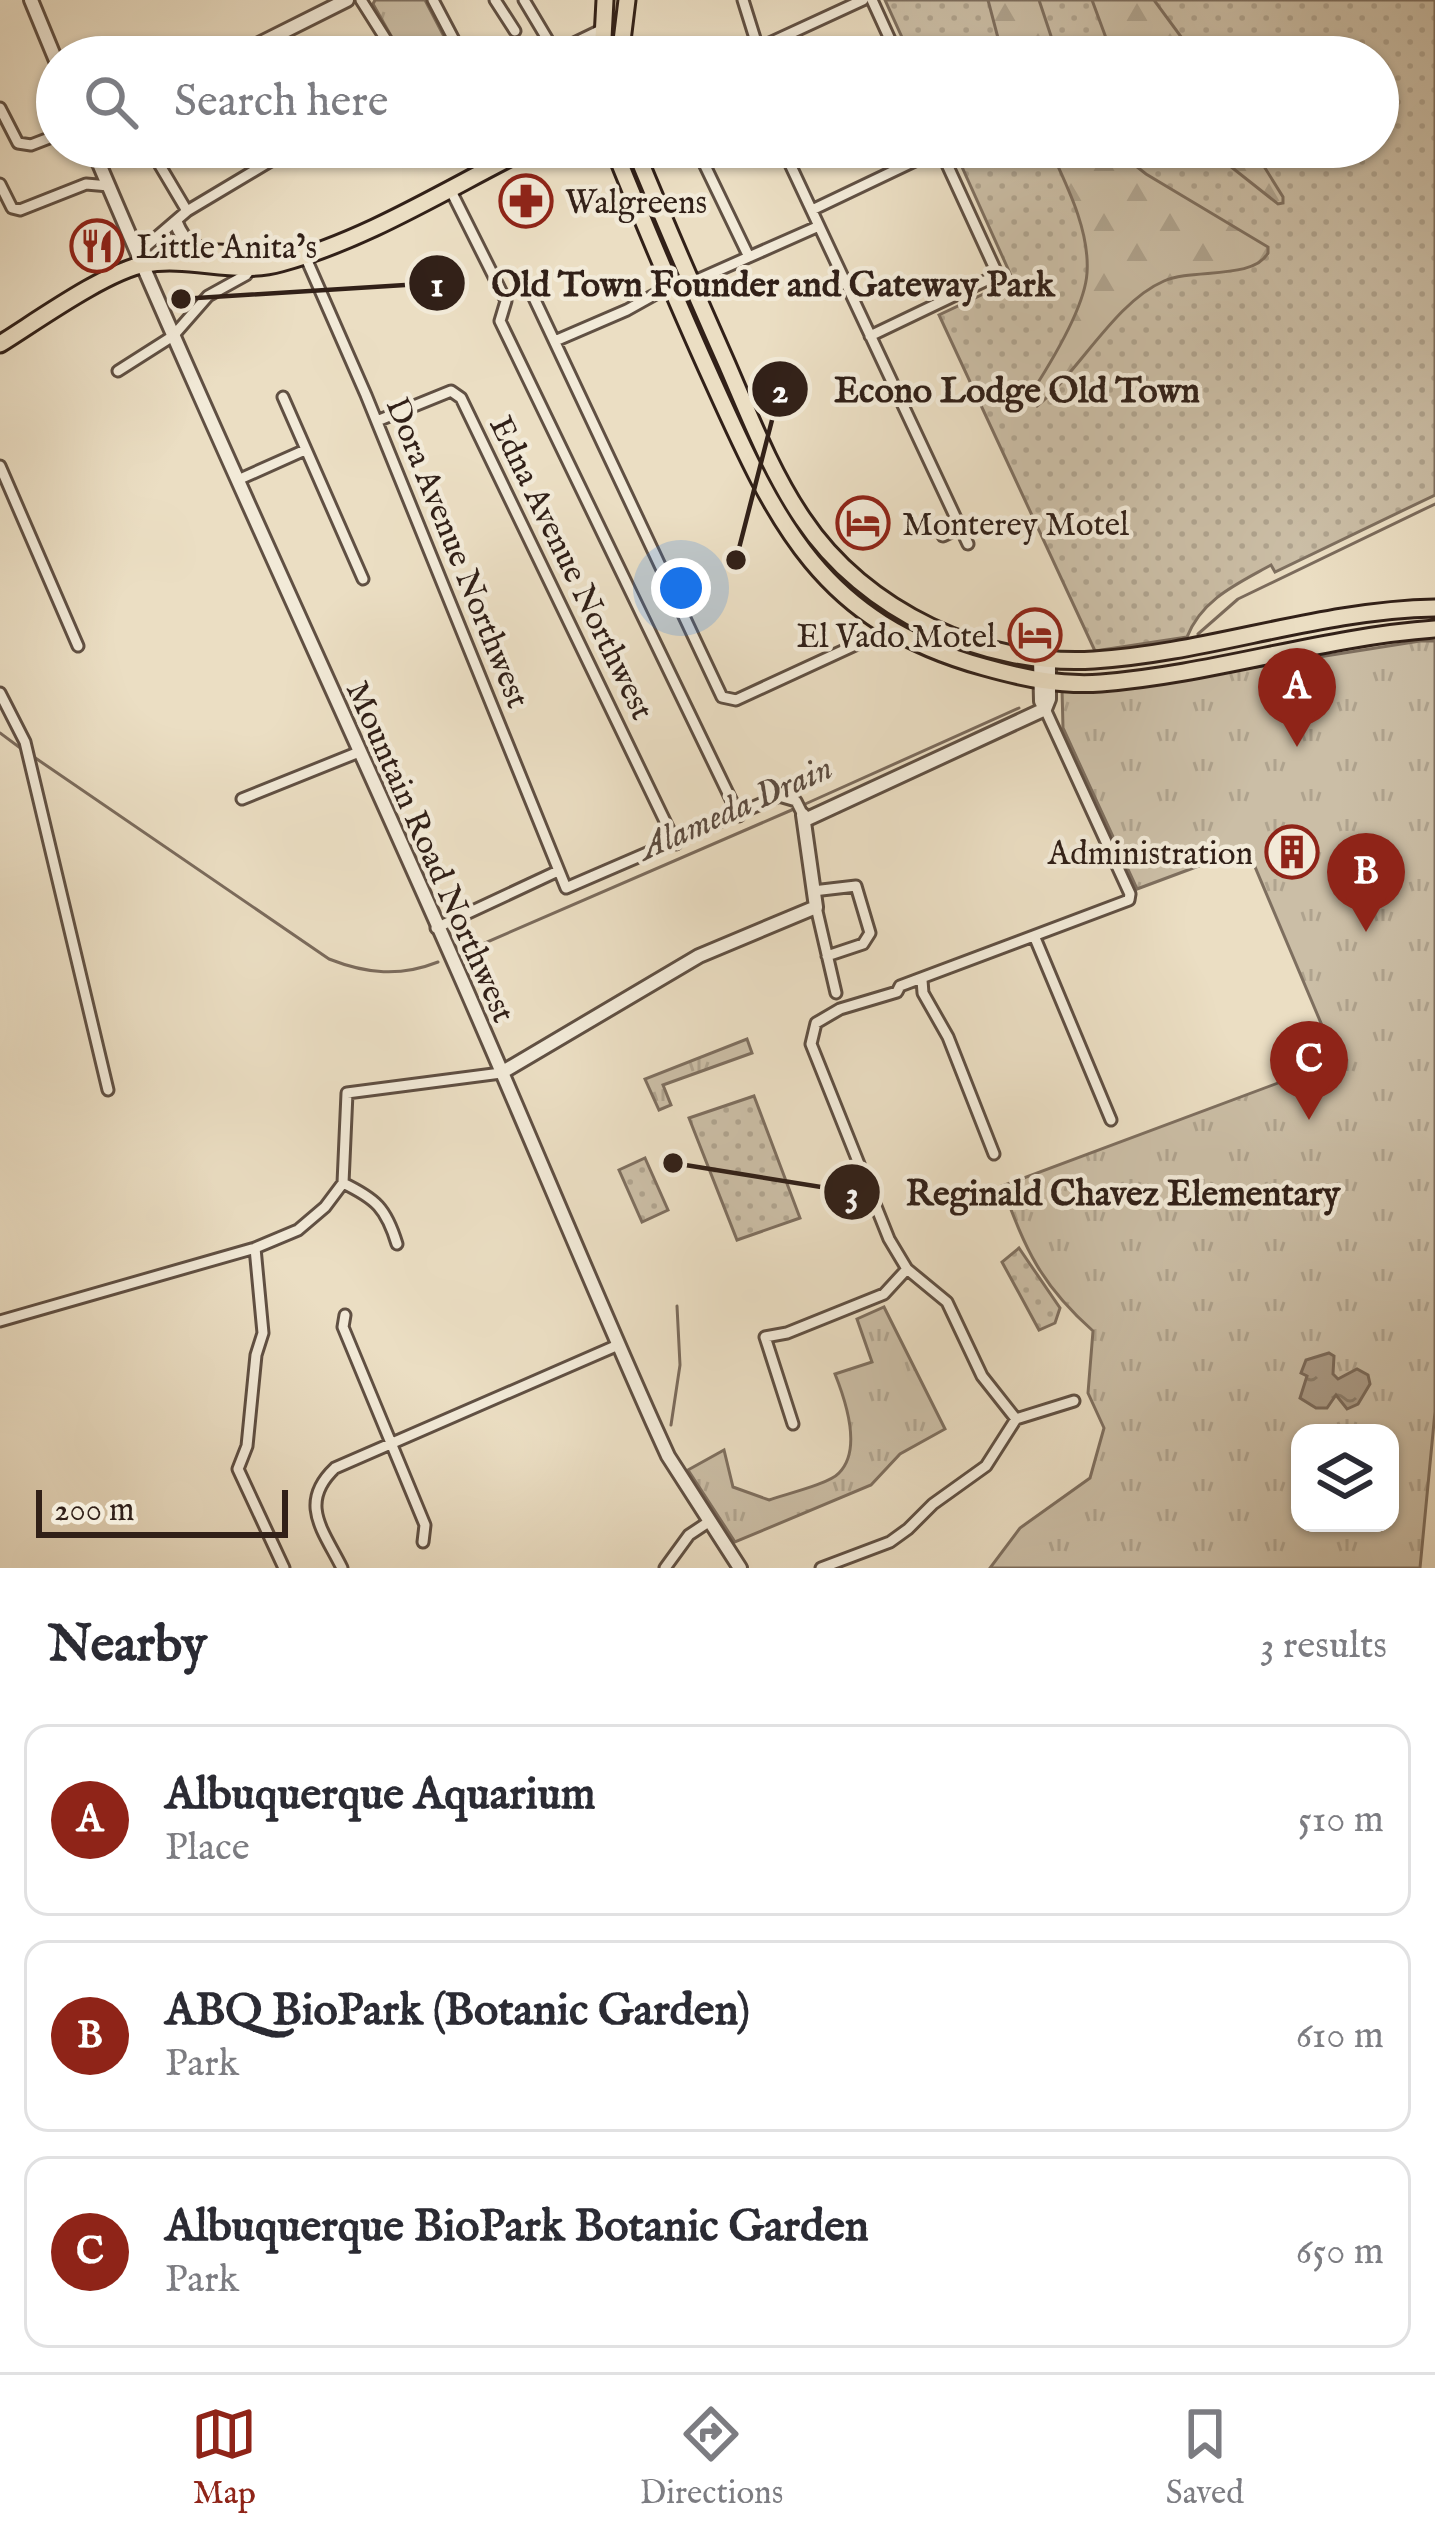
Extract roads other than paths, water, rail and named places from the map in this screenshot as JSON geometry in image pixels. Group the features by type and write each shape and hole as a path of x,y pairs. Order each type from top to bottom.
{"main road":[{"path":"603,36 605,0"},
{"path":"622,36 626,0"},
{"path":"210,257 218,267 278,265 450,189 484,168"},
{"path":"622,168 670,286 779,519 828,579 891,629 949,657 1073,684 1132,680 1342,641 1435,629"},
{"path":"643,168 782,486 827,550 867,587 923,623 976,645 1044,658 1120,658 1347,616 1435,608"},
{"path":"0,344 139,259 303,256"}],"street":[{"path":"31,0 46,36"},
{"path":"288,36 347,0"},
{"path":"361,0 384,36"},
{"path":"433,0 452,36"},
{"path":"495,0 514,31"},
{"path":"524,0 541,36"},
{"path":"743,0 754,36"},
{"path":"786,36 868,0 887,36"},
{"path":"589,36 603,29"},
{"path":"0,107 18,143 36,143"},
{"name":"Mountain Road Northwest","path":"101,168 668,1456 740,1568"},
{"path":"161,168 187,211"},
{"path":"139,259 187,211 259,168"},
{"path":"706,168 749,257"},
{"path":"792,168 968,544"},
{"path":"812,210 899,168"},
{"path":"870,336 995,274 995,264 949,168"},
{"path":"0,184 12,208 20,210 86,184 109,186"},
{"path":"450,189 506,301 500,321 739,816"},
{"path":"176,223 182,238 210,257"},
{"path":"690,283 819,226"},
{"name":"Dora Avenue Northwest","path":"303,256 376,421 559,871"},
{"path":"118,371 172,336 208,296 252,267"},
{"path":"555,341 670,286"},
{"path":"534,298 722,697 736,700 891,629"},
{"name":"Edna Avenue Northwest","path":"376,421 451,391 460,398 676,844"},
{"path":"283,397 363,579"},
{"path":"239,479 305,450"},
{"path":"0,466 78,646"},
{"path":"943,536 960,527"},
{"path":"897,992 900,986 1129,900 1045,709 1044,658"},
{"path":"0,693 25,742 108,1090"},
{"path":"801,812 1045,709"},
{"path":"242,800 359,752"},
{"path":"436,928 559,871 566,888 779,796 801,812 836,993"},
{"path":"813,891 856,886 870,933 863,944 826,956"},
{"path":"0,1321 255,1248 298,1230 343,1183 346,1093 501,1073 699,956 816,907"},
{"path":"1035,938 1111,1120"},
{"path":"922,980 922,993 948,1037 994,1154"},
{"path":"922,993 904,996 897,992 840,1009 815,1023 812,1044 831,1102 853,1142 889,1239 907,1269 947,1302 982,1376 1016,1419"},
{"path":"343,1183 374,1198 397,1244"},
{"path":"255,1248 263,1333 256,1355 247,1446 238,1469 284,1568"},
{"path":"793,1424 765,1337 787,1333 884,1294 907,1269"},
{"path":"344,1315 343,1327 425,1525 423,1542"},
{"path":"342,1568 317,1518 314,1500 319,1483 335,1468 618,1346"},
{"path":"821,1568 890,1542 908,1529 933,1504 986,1466 1016,1419 1074,1401"},
{"path":"665,1568 689,1535 710,1521"}],"water":[{"path":"1329,1353 1334,1356 1333,1374 1338,1379 1357,1369 1368,1375 1370,1384 1358,1404 1347,1409 1336,1395 1327,1408 1316,1408 1300,1398 1306,1360"}],"waterway":[{"name":"Alameda Drain","path":"1198,634 1238,599 1435,504"},
{"name":"Alameda Drain","path":"803,805 1019,708"},
{"name":"Alameda Drain","path":"0,733 23,750"},
{"name":"Alameda Drain","path":"31,755 329,959 384,972 438,962"},
{"name":"Alameda Drain","path":"471,949 794,809"},
{"path":"671,1425 680,1365 677,1306"}],"place":[{"name":"Walgreens","path":"526,201"},
{"name":"Little Anita’s","path":"97,246"},
{"name":"Old Town Founder and Gateway Park","path":"181,299"},
{"name":"Monterey Motel","path":"863,523"},
{"name":"Econo Lodge Old Town","path":"736,560"},
{"name":"El Vado Motel","path":"1035,635"},
{"name":"Albuquerque Aquarium","path":"1297,747"},
{"name":"Administration","path":"1292,852"},
{"name":"ABQ BioPark (Botanic Garden)","path":"1366,932"},
{"name":"Albuquerque BioPark Botanic Garden","path":"1309,1120"},
{"name":"Reginald Chavez Elementary","path":"673,1163"}]}
